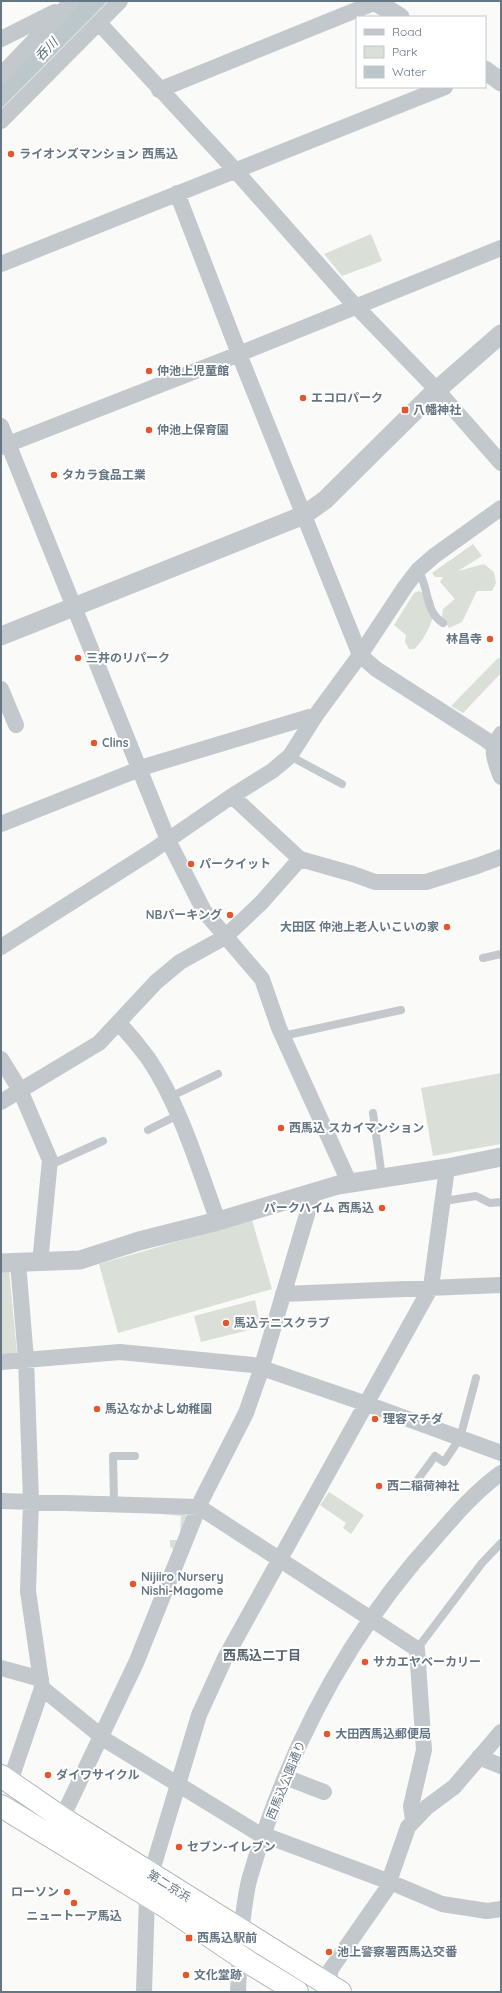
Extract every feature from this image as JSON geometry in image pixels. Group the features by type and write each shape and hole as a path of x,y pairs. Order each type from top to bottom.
{"highway":[{"name":"第二京浜","path":"5,1779 62,1818 331,1989"},
{"name":"第二京浜","path":"1,1807 147,1896 297,1992"}],"street":[{"path":"1,121 99,24 120,1"},
{"path":"159,90 375,2 398,16"},
{"path":"1,39 70,4"},
{"path":"1,75 70,4"},
{"path":"99,24 235,170 355,306 437,390 501,463"},
{"path":"1,264 60,236 177,193 442,88"},
{"path":"177,193 239,354 360,655 376,669 486,738 497,740 493,756 501,777"},
{"path":"4,445 239,354 501,248"},
{"path":"1,636 304,515 325,500 437,390 501,334"},
{"path":"1,426 4,445 73,606 138,770 168,840 204,912 224,937 262,979 283,1036 349,1182"},
{"path":"1,946 168,840 232,796 272,771 290,756 316,715 360,655 418,570 434,556 501,508"},
{"path":"1,690 16,725"},
{"path":"2,822 47,809 138,770 316,715"},
{"path":"232,796 300,859 375,882 426,882 478,866 501,857"},
{"path":"1,1102 99,1043 156,982 180,962 224,937 261,903 300,859"},
{"path":"119,1022 148,1058 170,1097 218,1221"},
{"path":"1,1059 20,1090 48,1152 50,1165 40,1263"},
{"path":"5,1779 14,1770 42,1683 28,1591 31,1502 26,1359 10,1263 40,1263 80,1260 138,1241 218,1221 314,1191 349,1182 447,1168 501,1157"},
{"path":"144,1992 147,1896 151,1874 200,1715 222,1665 431,1287 444,1201 447,1168"},
{"path":"62,1818 136,1663 200,1507 246,1413 262,1367 314,1191"},
{"path":"283,1294 320,1295 431,1287 501,1285"},
{"path":"1,1362 120,1352 253,1365 367,1404 501,1453"},
{"name":"西馬込公園通り","path":"241,1931 250,1878 285,1777 316,1710 345,1658 408,1567 481,1487 501,1473"},
{"path":"1,1501 114,1503 200,1507 417,1649 424,1750 411,1806 414,1820"},
{"path":"1,1668 42,1683 100,1736 264,1836 390,1882 442,1904 487,1911 501,1910"},
{"path":"331,1989 330,1970 376,1907 390,1882 408,1827 414,1820 454,1787 501,1732"},
{"path":"479,1757 501,1766"},
{"path":"285,1777 324,1792"},
{"path":"238,1992 239,1968 242,1958"}],"lane":[{"path":"418,570 424,580 431,610 435,618 443,623"},
{"path":"290,756 342,784"},
{"path":"483,958 501,954"},
{"path":"283,1036 401,1010"},
{"path":"170,1097 218,1074"},
{"path":"373,1114 382,1178"},
{"path":"148,1130 178,1115"},
{"path":"50,1165 103,1141"},
{"path":"444,1201 476,1196 490,1203 501,1202"},
{"path":"413,1486 435,1456 444,1462 460,1438 476,1378"},
{"path":"114,1503 113,1456 135,1456"},
{"path":"417,1649 482,1563 501,1544"}],"green space":[{"path":"371,234 382,261 342,276 324,254"},
{"path":"473,544 482,556 458,571 484,564 494,572 496,583 492,591 477,591 462,622 449,628 442,617 443,609 455,599 440,582 443,577 435,577 432,573"},
{"path":"419,591 432,599 434,611 430,626 422,640 414,649 409,649 405,642 406,635 394,625 414,593"},
{"path":"498,658 501,659 501,673 463,713 451,706"},
{"path":"501,1073 501,1144 433,1156 421,1088"},
{"path":"252,1220 272,1289 118,1333 99,1264"},
{"path":"1,1270 9,1270 17,1353 1,1355"},
{"name":"馬込テニスクラブ","path":"255,1300 261,1327 201,1342 194,1316"},
{"path":"329,1492 364,1515 351,1534 343,1528 346,1523 320,1505"},
{"path":"152,1513 184,1513 188,1518 175,1550 170,1547 170,1540 178,1540 180,1536 181,1516"}],"water":[{"name":"呑川","path":"77,1 108,1 1,109 1,75"}],"place":[{"name":"ライオンズマンション 西馬込","path":"11,154"},
{"name":"仲池上児童館","path":"149,371"},
{"name":"エコロパーク","path":"303,398"},
{"name":"八幡神社","path":"405,410"},
{"name":"仲池上保育園","path":"149,430"},
{"name":"タカラ食品工業","path":"54,475"},
{"name":"林昌寺","path":"490,639"},
{"name":"三井のリパーク","path":"78,658"},
{"name":"Clins","path":"94,743"},
{"name":"パークイット","path":"191,864"},
{"name":"NBパーキング","path":"230,915"},
{"name":"大田区 仲池上老人いこいの家","path":"447,927"},
{"name":"西馬込 スカイマンション","path":"281,1128"},
{"name":"パークハイム 西馬込","path":"382,1208"},
{"name":"馬込テニスクラブ","path":"226,1323"},
{"name":"馬込なかよし幼稚園","path":"97,1409"},
{"name":"理容マチダ","path":"375,1419"},
{"name":"西二稲荷神社","path":"379,1486"},
{"name":"Nijiiro Nursery Nishi-Magome","path":"133,1584"},
{"name":"サカエヤベーカリー","path":"365,1662"},
{"name":"大田西馬込郵便局","path":"327,1734"},
{"name":"ダイワサイクル","path":"48,1775"},
{"name":"セブン-イレブン","path":"179,1847"},
{"name":"ローソン","path":"67,1892"},
{"name":"ニュートーア馬込","path":"74,1903"},
{"name":"西馬込駅前","path":"189,1938"},
{"name":"池上警察署西馬込交番","path":"329,1952"},
{"name":"文化堂跡","path":"186,1975"}],"district":[{"name":"西馬込二丁目","path":"262,1655"}]}
